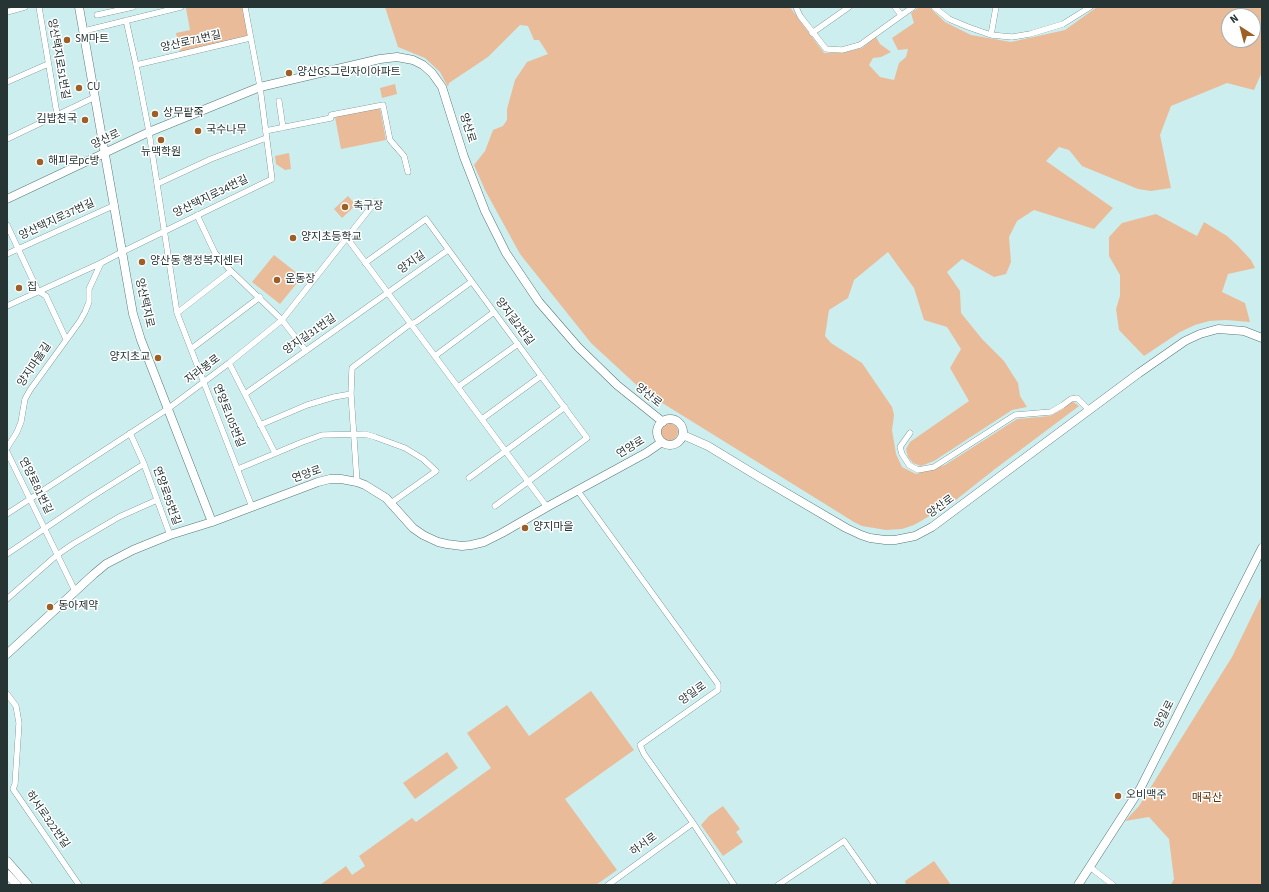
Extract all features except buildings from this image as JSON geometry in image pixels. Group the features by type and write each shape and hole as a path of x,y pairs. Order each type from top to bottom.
{"street":[{"path":"7,12 25,7"},
{"name":"양산택지로51번길","path":"39,7 57,114"},
{"name":"양산택지로","path":"79,7 133,314 212,522"},
{"path":"97,15 133,7"},
{"path":"84,31 181,7"},
{"path":"245,7 260,87"},
{"path":"796,7 800,16 826,50 842,50 860,45 913,7"},
{"path":"812,33 849,7"},
{"path":"895,7 901,15"},
{"path":"934,7 949,19 968,27 991,35 1012,37 1030,34 1063,24 1090,7"},
{"path":"991,35 996,7"},
{"path":"126,20 149,132"},
{"name":"양산로71번길","path":"136,65 250,38"},
{"name":"양산로","path":"7,199 149,132 260,87 380,59 397,57 408,58 428,69 439,80 475,189 496,234 515,266 540,302 578,347 617,385 663,422"},
{"path":"7,82 48,64"},
{"name":"양산택지로34번길","path":"7,306 101,263 272,178 260,87"},
{"name":"양산택지로51번길","path":"7,139 95,97"},
{"path":"279,101 283,128"},
{"path":"265,131 332,118 331,115 383,105 390,140 404,156 408,172"},
{"name":"연양로105번길","path":"149,132 177,313 252,507"},
{"path":"157,184 211,159 266,138"},
{"name":"자라봉로","path":"7,514 169,408 229,363 282,320 375,202"},
{"name":"양산택지로37번길","path":"7,254 114,204"},
{"path":"197,215 215,253 231,271 260,297 282,320 306,351"},
{"name":"양지길2번길","path":"365,263 426,219 587,438 528,481"},
{"name":"양지마을길","path":"7,225 38,291 46,296 66,339"},
{"path":"347,238 547,507"},
{"name":"양지길","path":"387,292 448,250"},
{"name":"양지마을길","path":"7,448 17,432 21,422 23,407 27,395 85,312 89,302 89,289 101,263"},
{"path":"177,313 231,271"},
{"path":"357,482 355,434 351,394 352,368 410,324 416,322 471,282"},
{"name":"양지길31번길","path":"245,394 387,292"},
{"path":"191,349 260,297"},
{"path":"435,356 494,312"},
{"name":"양산로","path":"683,435 708,446 758,478 846,528 870,538 895,540 915,536 932,528 1089,410 1185,341 1200,334 1226,328 1244,330 1262,338"},
{"path":"458,387 518,344"},
{"path":"229,363 275,453"},
{"path":"482,419 541,376"},
{"path":"260,425 307,405 334,397 351,394"},
{"path":"910,433 900,447 902,454 909,465 918,470 934,467 1015,415 1051,412 1071,398 1077,398 1089,410"},
{"path":"469,478 565,407"},
{"path":"671,420 678,422 682,427 683,435 682,439 675,444 670,445 662,442 659,438 658,431 663,422 671,420"},
{"name":"연양로95번길","path":"130,433 144,464 170,535"},
{"path":"238,469 322,435 355,434 370,436 396,444 423,459 436,471 391,503"},
{"name":"연양로","path":"7,654 106,564 133,550 170,535 212,522 324,480 340,479 357,482 373,489 391,503 413,528 423,535 438,542 462,546 471,545 484,542 502,533 646,453 662,442"},
{"name":"연양로81번길","path":"7,452 75,591"},
{"name":"연양로95번길","path":"90,498 144,464"},
{"path":"495,506 528,481"},
{"name":"양일로","path":"578,491 718,684 718,690 640,745 644,754 734,885"},
{"name":"연양로81번길","path":"7,554 90,498"},
{"path":"7,599 58,555 91,532 157,500"},
{"name":"양일로","path":"1078,885 1140,789 1262,548"},
{"name":"하서로322번길","path":"7,694 16,706 18,718 15,784 13,789 79,885"},
{"name":"하서로","path":"608,885 693,824"},
{"path":"778,885 844,841 874,885"},
{"path":"7,861 28,885"},
{"path":"1090,867 1113,885"},
{"path":"7,874 17,885"}],"green space":[{"path":"243,7 249,36 180,52 176,33 190,30 186,8"},
{"path":"385,7 790,7 824,53 842,53 862,48 876,37 880,44 891,52 881,57 873,58 869,65 880,77 894,80 899,63 906,57 908,49 898,50 892,38 914,23 911,13 919,7 929,7 945,22 971,35 1011,42 1065,30 1097,7 1262,7 1262,72 1254,90 1227,83 1171,106 1160,135 1171,188 1151,191 1138,189 1082,166 1069,150 1059,147 1046,161 1113,208 1094,229 1034,210 1017,221 1009,237 1011,262 1006,274 994,277 962,259 947,272 960,291 961,313 982,339 1004,361 1018,383 1020,396 1027,407 1012,410 934,461 921,466 913,463 908,457 906,449 910,442 969,401 950,368 961,349 947,327 924,320 914,288 888,252 854,280 848,298 829,310 825,336 831,343 862,363 892,407 894,415 892,430 896,454 902,467 916,474 945,465 1017,419 1050,416 1063,409 1072,401 1079,406 952,503 914,525 902,529 886,530 862,526 854,522 643,391 591,343 520,254 485,190 474,165 485,151 493,130 503,126 507,120 507,109 515,80 527,62 548,54 539,40 534,40 528,26 520,25 488,57 449,83 448,87 440,72 425,58 398,47"},
{"path":"395,84 397,94 382,98 380,88"},
{"path":"380,108 386,140 341,149 335,117"},
{"path":"289,153 291,169 285,170 276,164 275,156"},
{"name":"축구장","path":"348,196 356,205 342,218 334,209"},
{"path":"1156,214 1197,236 1204,222 1227,236 1251,260 1255,268 1228,274 1222,292 1245,303 1250,322 1226,320 1209,321 1195,325 1180,332 1144,356 1119,330 1116,309 1120,296 1120,275 1109,256 1109,237 1122,223"},
{"name":"운동장","path":"274,255 302,277 280,304 252,282"},
{"path":"669,423 676,425 678,432 676,439 669,441 662,439 660,432 662,425"},
{"name":"매곡산","path":"1262,595 1262,885 1171,885 1174,879 1169,839 1149,817 1125,821 1139,806 1232,657"},
{"path":"591,691 634,750 565,799 617,870 596,885 320,885 346,866 352,875 365,866 359,856 412,818 416,822 491,768 467,733 507,705 529,736"},
{"path":"447,752 458,768 415,799 403,783"},
{"path":"723,806 740,829 736,832 743,842 723,856 701,825 709,816"},
{"path":"934,861 951,885 906,885 905,881"}],"place":[{"name":"SM마트","path":"67,40"},
{"name":"양산GS그린자이아파트","path":"289,73"},
{"name":"CU","path":"79,88"},
{"name":"상무팥죽","path":"155,114"},
{"name":"김밥천국","path":"85,120"},
{"name":"국수나무","path":"198,131"},
{"name":"뉴맥학원","path":"161,140"},
{"name":"해피로pc방","path":"40,162"},
{"name":"축구장","path":"345,207"},
{"name":"양지초등학교","path":"293,238"},
{"name":"양산동 행정복지센터","path":"142,262"},
{"name":"운동장","path":"277,280"},
{"name":"집","path":"19,288"},
{"name":"양지초교","path":"158,358"},
{"name":"양지마을","path":"525,528"},
{"name":"동아제약","path":"50,607"},
{"name":"오비맥주","path":"1118,796"}]}
